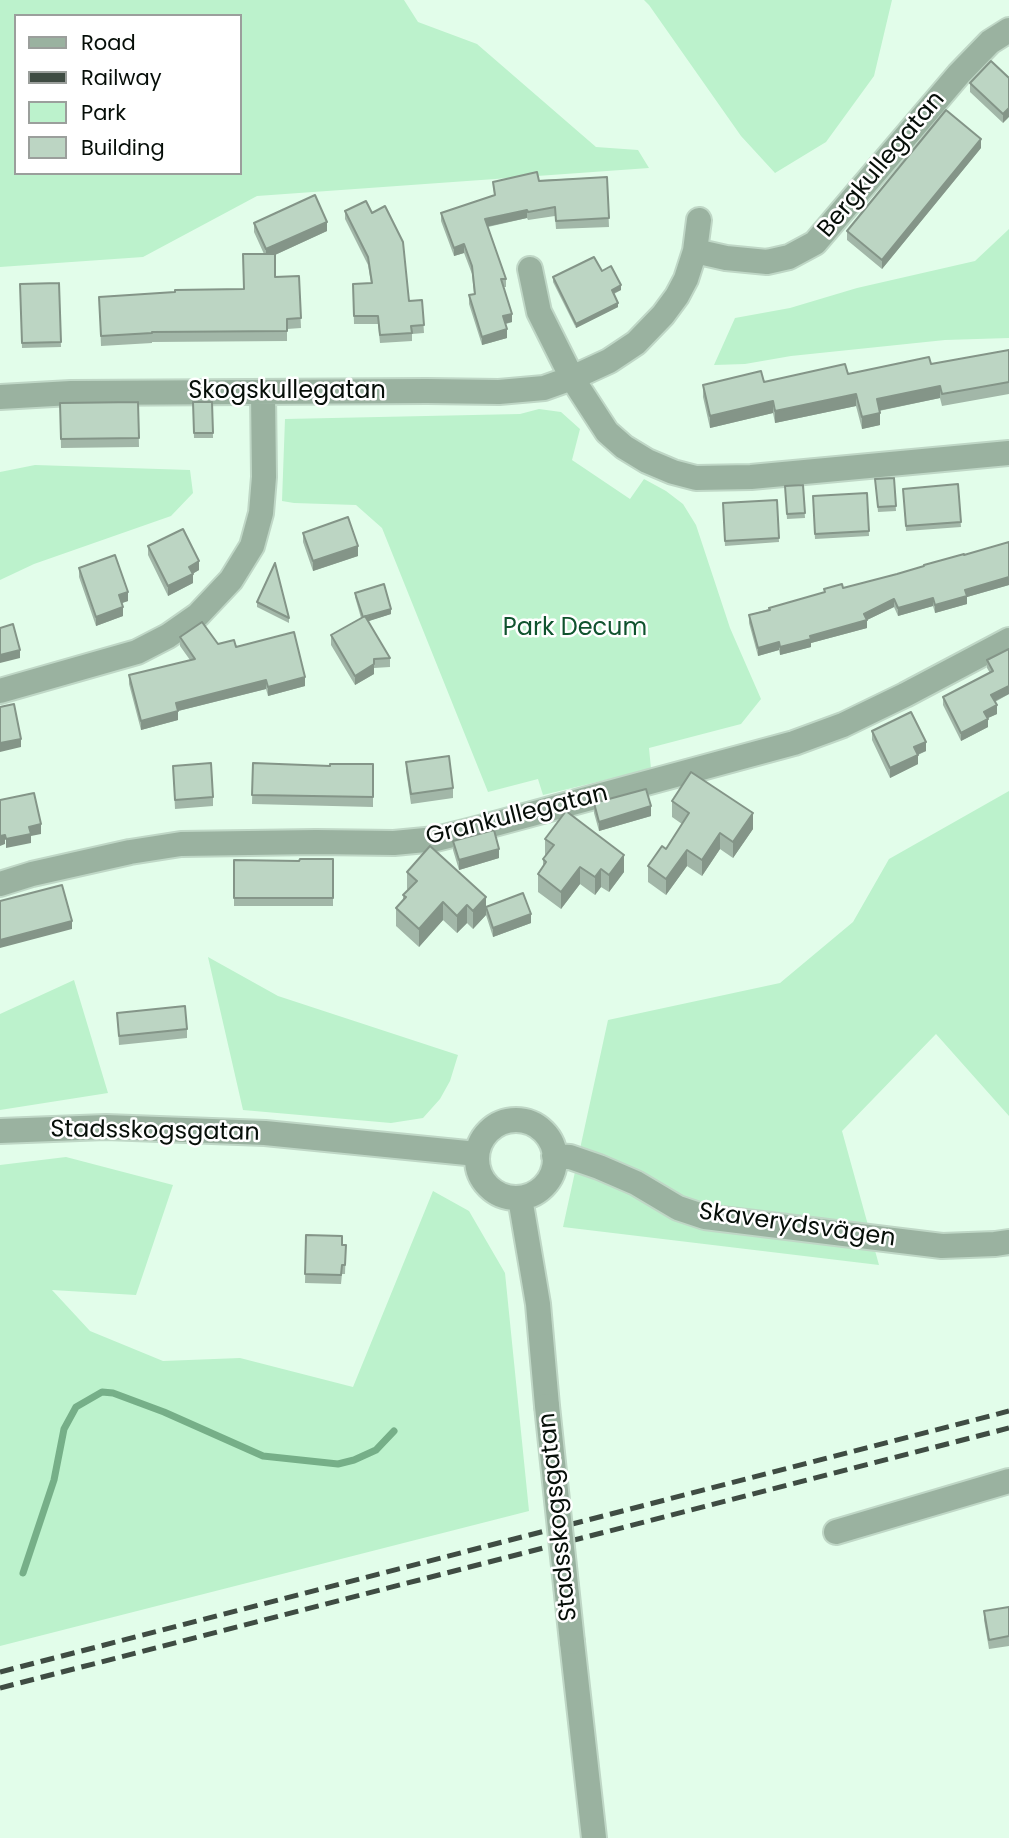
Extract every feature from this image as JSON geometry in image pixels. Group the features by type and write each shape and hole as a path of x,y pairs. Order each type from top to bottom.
{"street":[{"name":"Bergkullegatan","path":"695,251 726,258 767,262 789,257 815,243 959,74 990,42 1009,30"},
{"name":"Skogskullegatan","path":"0,397 71,393 499,392 544,388 609,361 636,343 663,315 686,279 695,251 699,220"},
{"path":"530,269 539,312 572,378 607,432 624,447 647,461 673,472 696,478 751,477 1009,453"},
{"path":"0,691 137,652 168,636 198,615 231,580 252,546 261,513 264,477 263,393"},
{"name":"Grankullegatan","path":"0,884 68,865 181,844 394,843 436,839 806,739 843,725 905,695 1009,640"},
{"path":"511,1120 532,1124 540,1129 548,1136 554,1156 554,1166 546,1184 520,1198 497,1193 481,1177 477,1166 477,1154 485,1135 492,1128 511,1120"},
{"name":"Stadsskogsgatan","path":"0,1131 106,1127 265,1133 477,1154"},
{"name":"Skaverydsvägen","path":"554,1156 570,1157 599,1167 636,1182 678,1208 705,1217 942,1246 1009,1242"},
{"name":"Stadsskogsgatan","path":"520,1198 538,1304 594,1838"},
{"path":"836,1532 1009,1481"}],"green space":[{"path":"0,0 404,0 418,22 477,44 596,147 638,150 649,168 257,196 143,257 0,267"},
{"path":"644,0 892,0 874,76 826,142 775,173 741,136"},
{"path":"1009,229 1009,338 945,340 791,356 745,364 714,365 735,318 790,308 857,288 975,261"},
{"name":"Park Decum","path":"539,409 561,412 580,429 572,460 630,499 644,479 683,504 696,525 730,628 761,699 741,724 649,748 651,769 543,795 538,779 488,792 382,528 356,505 282,501 285,419 520,414"},
{"path":"35,465 190,470 193,493 171,516 34,564 0,580 0,472"},
{"path":"1009,791 1009,1116 936,1034 842,1131 879,1265 563,1227 608,1020 780,983 853,922 889,859"},
{"path":"208,957 278,996 458,1055 450,1081 440,1099 423,1118 391,1123 243,1110"},
{"path":"74,980 108,1093 0,1110 0,1014"},
{"path":"66,1157 173,1185 136,1295 52,1290 90,1331 163,1361 240,1358 353,1387 433,1191 469,1211 505,1273 529,1511 0,1646 0,1165"}],"building":[{"path":"991,61 1009,78 1009,108 1003,114 970,83"},
{"path":"946,110 981,139 882,260 847,231"},
{"path":"537,172 539,181 607,177 609,218 556,221 555,207 485,219 506,279 501,279 512,314 503,316 507,329 482,337 469,295 475,294 472,266 464,244 454,248 441,213 495,195 493,182"},
{"path":"315,195 327,222 266,249 254,223"},
{"path":"366,201 372,213 385,206 403,242 409,301 422,300 424,325 411,326 412,333 380,335 378,316 354,316 353,284 372,283 368,257 345,211"},
{"path":"243,254 275,254 275,277 299,276 301,318 287,319 287,331 152,332 101,336 99,297 175,290 244,289"},
{"path":"594,257 602,271 611,266 621,285 612,290 618,303 576,324 553,277"},
{"path":"59,283 61,342 22,343 20,284"},
{"path":"1009,350 1009,382 942,394 940,386 877,399 880,413 862,417 856,394 775,411 773,401 710,416 703,385 761,371 764,382 845,364 848,374 929,357 931,364"},
{"path":"138,402 139,438 61,439 60,403"},
{"path":"193,402 212,402 213,433 194,433"},
{"path":"894,478 896,506 878,507 875,479"},
{"path":"958,484 961,522 906,526 903,489"},
{"path":"803,485 805,513 787,514 785,486"},
{"path":"867,493 869,531 815,534 813,496"},
{"path":"777,500 779,538 725,541 723,503"},
{"path":"348,517 358,546 313,561 303,533"},
{"path":"183,529 199,561 189,567 193,574 168,586 148,546"},
{"path":"1009,542 1009,577 965,590 967,596 935,605 933,598 898,608 894,599 864,614 867,620 780,647 779,642 758,648 749,615 825,592 824,589 842,584 843,588"},
{"path":"115,555 128,592 119,595 123,607 96,617 79,568"},
{"path":"275,563 289,618 257,602"},
{"path":"384,584 391,609 363,617 355,593"},
{"path":"365,616 390,658 374,659 374,664 355,676 331,635"},
{"path":"202,622 218,644 234,640 236,647 294,632 305,677 268,687 266,680 176,703 178,711 141,721 129,675 195,659 180,637"},
{"path":"13,624 20,650 0,655 0,628"},
{"path":"1009,649 1009,686 991,695 997,705 984,712 988,719 961,733 943,697 993,671 987,660"},
{"path":"14,704 21,739 0,743 0,707"},
{"path":"911,712 926,742 914,747 918,755 890,768 872,731"},
{"path":"449,756 453,788 411,794 406,762"},
{"path":"211,763 213,797 175,800 173,766"},
{"path":"253,763 330,766 373,764 373,797 252,795"},
{"path":"691,772 753,813 733,842 720,833 702,860 687,850 666,879 648,866 662,846 666,849 689,813 672,801"},
{"path":"646,789 651,806 599,822 594,803"},
{"path":"34,793 41,824 29,827 31,834 6,839 5,835 0,836 0,800"},
{"path":"566,811 624,855 609,875 601,869 595,877 580,867 561,892 538,874 546,862 543,859 554,845 545,839"},
{"path":"494,830 499,849 459,860 453,841"},
{"path":"430,846 486,897 473,911 467,905 457,916 443,902 419,929 396,908 406,897 403,895 417,881 407,872"},
{"path":"333,859 333,898 234,898 234,860"},
{"path":"62,885 72,921 0,940 0,901"},
{"path":"523,893 531,914 493,928 486,907"},
{"path":"185,1006 187,1029 119,1036 117,1013"},
{"path":"306,1235 342,1236 342,1245 346,1245 345,1265 342,1265 341,1275 305,1274"},
{"path":"1009,1607 1009,1636 989,1640 984,1611"}],"waterway":[{"path":"23,1573 54,1480 64,1429 76,1407 102,1392 113,1393 164,1412 263,1456 338,1464 376,1450 394,1431"}],"railway":[{"path":"0,1672 1009,1411"},
{"path":"0,1688 1009,1428"}]}
